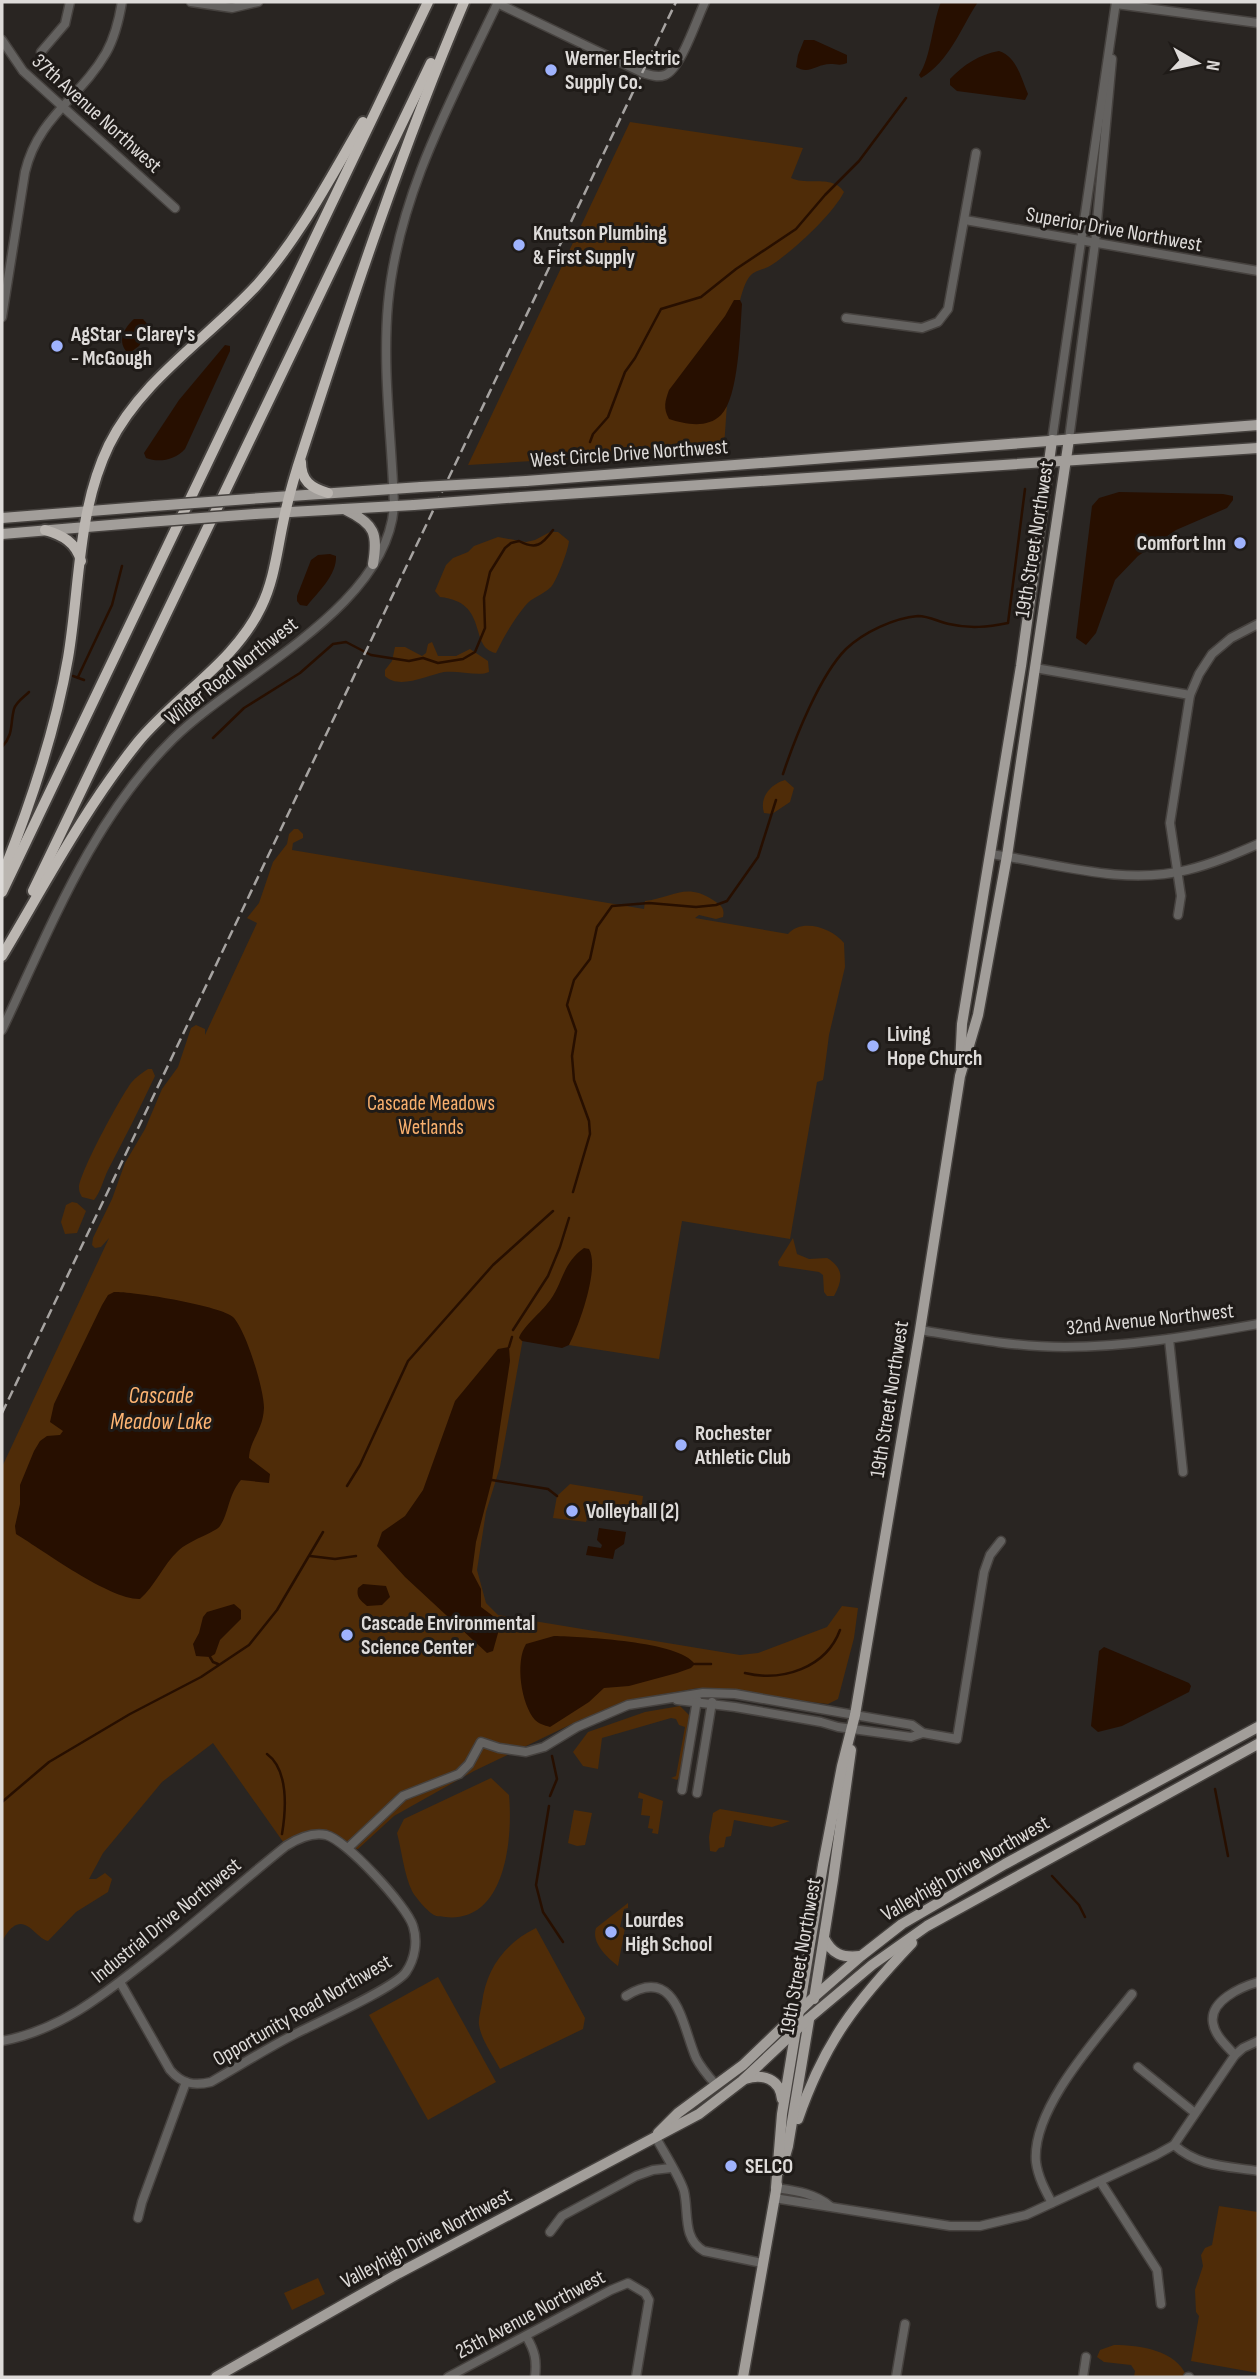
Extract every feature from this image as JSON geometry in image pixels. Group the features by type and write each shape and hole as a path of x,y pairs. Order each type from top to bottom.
{"highway":[{"path":"2,892 428,2"},
{"path":"2,956 90,808 122,762 166,712 230,652 251,625 268,591 289,496 301,456 411,133 462,2"},
{"path":"2,956 462,2"},
{"path":"2,876 29,806 51,733 68,660 87,512 94,484 108,449 129,411 150,387 243,299 283,253 318,200 405,50"},
{"path":"301,456 304,480 316,489 328,493"},
{"path":"45,530 60,535 71,543 81,562"}],"main road":[{"name":"West Circle Drive Northwest","path":"2,518 1258,425"},
{"name":"19th Street Northwest","path":"960,1076 978,1015 1007,856 1069,439"},
{"name":"19th Street Northwest","path":"775,2193 782,2114 799,2012 837,1792 855,1715 920,1330 960,1076 962,1024 1023,653 1052,440"},
{"name":"West Circle Drive Northwest","path":"2,534 255,514 1258,448"},
{"path":"342,509 360,518 374,532 376,543 373,564"},
{"name":"Valleyhigh Drive Northwest","path":"655,2136 678,2113 743,2065 814,1997 902,1924 1258,1727"},
{"name":"19th Street Northwest","path":"743,2377 775,2193 788,2146 824,1938 852,1728"},
{"name":"Valleyhigh Drive Northwest","path":"216,2377 399,2273 699,2114 742,2081 809,2018 872,1965 927,1926 1258,1744"},
{"path":"788,2146 810,2085 834,2036 876,1981 927,1926"},
{"path":"824,1938 832,1951 840,1956 861,1956"},
{"path":"742,2081 759,2076 774,2080 782,2092 782,2114"}],"street":[{"path":"41,52 65,24 70,2"},
{"path":"2,317 28,157 43,128 106,52 122,2"},
{"path":"191,2 232,8 258,2"},
{"path":"498,3 643,73 658,76 669,73 678,62 705,2"},
{"name":"Wilder Road Northwest","path":"2,1030 85,859 112,813 137,780 198,716 344,603 373,564 389,531 394,506 386,331 397,245 407,207 428,149 498,3"},
{"path":"1116,3 1258,23"},
{"name":"19th Street Northwest","path":"1052,440 1116,3"},
{"name":"19th Street Northwest","path":"1069,439 1095,243 1116,3"},
{"name":"37th Avenue Northwest","path":"2,40 23,71 176,208"},
{"path":"846,318 922,328 928,328 938,322 948,309 950,301 976,153"},
{"name":"Superior Drive Northwest","path":"965,220 1258,271"},
{"path":"1178,915 1181,897 1170,823 1190,695 1212,654 1230,638 1258,624"},
{"path":"1035,668 1190,695"},
{"path":"990,854 1115,875 1177,872 1214,862 1258,845"},
{"name":"32nd Avenue Northwest","path":"920,1330 996,1342 1053,1347 1168,1339 1258,1324"},
{"path":"1168,1339 1183,1472"},
{"path":"348,1848 403,1796 460,1774 481,1742 526,1752 544,1747 597,1718 628,1705 653,1699 697,1698 713,1693 735,1694 912,1726 923,1733 957,1739 984,1572 990,1555 1001,1541"},
{"path":"697,1793 713,1693"},
{"path":"697,1698 712,1705 852,1728 911,1737 923,1733"},
{"path":"682,1790 697,1698"},
{"name":"Industrial Drive Northwest","path":"2,2041 47,2028 71,2016 120,1982 295,1840 320,1834 334,1838 348,1848"},
{"name":"Opportunity Road Northwest","path":"186,2082 211,2082 396,1981 407,1970 415,1947 414,1927 406,1911 348,1848"},
{"path":"120,1982 170,2070 186,2082 138,2218"},
{"path":"1234,2055 1215,2029 1214,2011 1224,1999 1258,1982"},
{"path":"626,1996 643,1987 658,1988 670,1996 687,2028 696,2059 716,2085"},
{"path":"1052,2203 1042,2183 1036,2161 1041,2125 1072,2071 1132,1994"},
{"path":"775,2193 808,2193 832,2207 965,2227 1018,2218 1174,2145 1234,2055 1258,2041"},
{"path":"1139,2067 1195,2113"},
{"path":"655,2136 684,2192 688,2228 697,2247 704,2251 762,2263"},
{"path":"1174,2145 1185,2155 1202,2162 1258,2171"},
{"path":"550,2232 562,2216 636,2176 671,2168"},
{"path":"1100,2181 1152,2262 1159,2277 1161,2304"},
{"name":"25th Avenue Northwest","path":"448,2377 628,2283 645,2293 649,2300 636,2377"},
{"path":"896,2377 905,2324"},
{"path":"526,2336 537,2360 535,2377"},
{"path":"1083,2377 1086,2357"}],"green space":[{"path":"630,122 803,148 791,178 833,183 844,192 812,231 773,264 752,274 744,288 734,332 724,449 468,465"},
{"path":"550,532 558,532 569,541 556,578 551,587 525,606 496,653 482,643 466,607 440,597 435,591 446,565 474,546 498,537 526,542"},
{"path":"432,642 438,656 456,656 470,649 488,661 489,672 444,672 406,682 391,680 385,676 395,647 405,647 422,656"},
{"path":"785,780 794,788 790,802 772,814 764,813 763,802 767,792"},
{"name":"Cascade Meadows Wetlands","path":"294,829 303,834 303,838 293,843 292,850 644,909 645,901 694,892 718,903 723,909 723,917 716,919 699,915 695,918 788,934 801,927 817,927 832,933 844,943 845,967 829,1035 823,1080 817,1082 790,1239 682,1221 659,1359 523,1338 500,1467 486,1512 477,1570 486,1603 498,1615 740,1655 758,1653 827,1627 842,1606 858,1608 854,1638 838,1699 828,1704 698,1688 635,1699 580,1720 474,1771 394,1816 358,1849 348,1848 325,1835 286,1846 213,1743 162,1782 103,1853 89,1879 96,1879 105,1873 112,1879 108,1892 76,1912 48,1941 27,1926 18,1924 11,1928 2,1941 2,1467 109,1238 101,1247 95,1248 92,1245 125,1163 145,1129 162,1089 178,1067 191,1028 196,1025 205,1029 205,1035 257,923 247,918 259,903 273,862 287,844 289,834"},
{"path":"148,1069 152,1069 155,1076 98,1193 94,1200 82,1197 79,1189 81,1178 102,1134 131,1083"},
{"path":"72,1202 86,1211 77,1233 65,1234 61,1222 66,1205"},
{"path":"793,1238 797,1254 809,1259 827,1258 837,1266 840,1280 834,1296 827,1296 824,1292 823,1275 819,1272 779,1266 778,1262"},
{"path":"570,1484 643,1496 641,1512 591,1504 586,1522 553,1518 557,1496"},
{"path":"680,1706 690,1716 680,1776 677,1780 671,1778 676,1776 685,1727 679,1725 676,1719 671,1718 602,1738 598,1769 583,1766 573,1752 588,1732 645,1712"},
{"path":"491,1778 509,1795 507,1854 501,1875 493,1893 481,1907 465,1916 435,1916 412,1891 397,1833 404,1819"},
{"path":"639,1792 663,1801 658,1834 652,1833 653,1829 648,1828 650,1816 641,1815 643,1799 638,1798"},
{"path":"720,1809 790,1821 772,1827 734,1820 731,1836 726,1837 724,1847 716,1852 710,1851 713,1813"},
{"path":"574,1810 592,1813 585,1845 568,1843"},
{"path":"628,1903 620,1927 625,1928 618,1966 601,1949 595,1934 596,1928"},
{"path":"536,1928 585,2018 583,2029 500,2069 480,2030 479,2017 484,1991 493,1968 506,1949"},
{"path":"438,1977 496,2082 428,2120 369,2015"},
{"path":"1219,2206 1258,2212 1258,2373 1191,2361 1199,2316 1196,2312 1195,2290 1203,2266 1201,2255 1205,2248 1212,2245"},
{"path":"318,2278 325,2294 292,2310 284,2293"},
{"path":"1114,2345 1146,2348 1166,2355 1182,2368 1187,2377 1134,2377 1135,2371 1131,2365 1104,2362 1097,2357 1100,2350"}],"water":[{"path":"941,2 978,2 947,54 921,78 919,75 926,60"},
{"path":"804,40 814,40 847,55 847,63 825,64 809,70 796,67"},
{"path":"999,51 1010,58 1018,69 1028,94 1025,100 957,91 950,85 950,79 966,65 979,57"},
{"path":"734,300 740,300 742,304 738,362 727,406 721,415 703,424 669,419 665,404 669,390"},
{"path":"134,319 143,319 151,328 139,346 131,352 123,347 122,338"},
{"path":"225,345 230,346 230,351 185,449 167,460 146,458 144,453 179,400"},
{"path":"1119,492 1223,494 1233,496 1233,500 1227,508 1176,530 1138,556 1115,580 1096,633 1086,645 1076,638 1092,506 1099,498"},
{"path":"318,555 336,556 330,576 307,606 300,605 297,596 311,560"},
{"path":"584,1248 589,1249 592,1258 590,1283 583,1311 569,1345 562,1348 522,1341 519,1338 524,1330 544,1308 566,1268"},
{"name":"Cascade Meadow Lake","path":"114,1292 195,1304 233,1317 249,1346 263,1399 263,1416 249,1458 270,1474 269,1483 241,1480 220,1526 178,1551 140,1599 112,1592 77,1573 16,1534 15,1526 20,1504 20,1485 34,1451 47,1436 60,1435 63,1431 50,1422 54,1404 102,1305 108,1295"},
{"path":"509,1347 510,1361 492,1480 476,1542 472,1572 481,1589 481,1607 493,1616 500,1626 493,1651 487,1653 405,1577 377,1546 382,1532 405,1516 423,1490 455,1401 498,1349"},
{"path":"599,1528 626,1532 624,1544 615,1550 613,1559 586,1555 588,1546 601,1548 602,1545 597,1540"},
{"path":"363,1584 386,1586 390,1597 382,1605 367,1606 358,1594 358,1588"},
{"path":"234,1604 241,1610 241,1619 220,1640 215,1654 210,1657 196,1656 193,1644 203,1617 207,1612"},
{"path":"554,1636 651,1645 686,1656 695,1664 677,1673 629,1686 604,1688 589,1702 550,1727 537,1721 530,1713 523,1694 520,1672 526,1644"},
{"path":"1104,1647 1189,1683 1189,1692 1122,1726 1098,1732 1091,1726 1099,1651"}],"waterway":[{"path":"590,442 593,434 608,417 625,372 661,309 701,297 736,269 796,229 859,161 906,98"},
{"path":"783,774 801,725 827,674 846,649 861,637 889,623 918,616 964,627 1008,623 1025,489"},
{"path":"213,738 244,708 300,673 333,644 346,642 371,655 409,661 423,658 438,663 463,659 475,652 485,628 484,598 490,572 505,548 519,541 530,545 538,544 553,530"},
{"path":"78,677 112,605 122,566"},
{"path":"73,676 84,680"},
{"path":"2,747 10,733 15,706 29,692"},
{"path":"573,1192 590,1134 589,1121 574,1080 572,1056 576,1031 567,1005 574,980 590,959 597,927 612,906 649,903 696,907 727,901 758,857 776,800"},
{"path":"347,1486 360,1465 408,1361 493,1265 553,1211"},
{"path":"513,1330 548,1276 569,1218"},
{"path":"509,1347 512,1337"},
{"path":"492,1480 548,1489 557,1496"},
{"path":"2,1802 49,1762 130,1714 201,1677 249,1645 277,1610 323,1532"},
{"path":"310,1556 335,1559 356,1556"},
{"path":"745,1673 773,1675 801,1669 824,1654 840,1630"},
{"path":"210,1657 218,1664"},
{"path":"695,1664 711,1664"},
{"path":"267,1754 274,1761 282,1780 285,1802 282,1834"},
{"path":"550,1796 557,1779 552,1756"},
{"path":"1215,1789 1228,1856"},
{"path":"549,1806 536,1885 543,1912 563,1942"},
{"path":"1052,1876 1079,1905 1085,1917"}],"railway":[{"path":"2,1413 676,2"}],"place":[{"name":"Werner Electric Supply Co.","path":"551,70"},
{"name":"Knutson Plumbing & First Supply","path":"519,245"},
{"name":"AgStar - Clarey's - McGough","path":"57,346"},
{"name":"Comfort Inn","path":"1240,543"},
{"name":"Living Hope Church","path":"873,1046"},
{"name":"Rochester Athletic Club","path":"681,1445"},
{"name":"Volleyball (2)","path":"572,1511"},
{"name":"Cascade Environmental Science Center","path":"347,1635"},
{"name":"Lourdes High School","path":"611,1932"},
{"name":"SELCO","path":"731,2166"}]}
